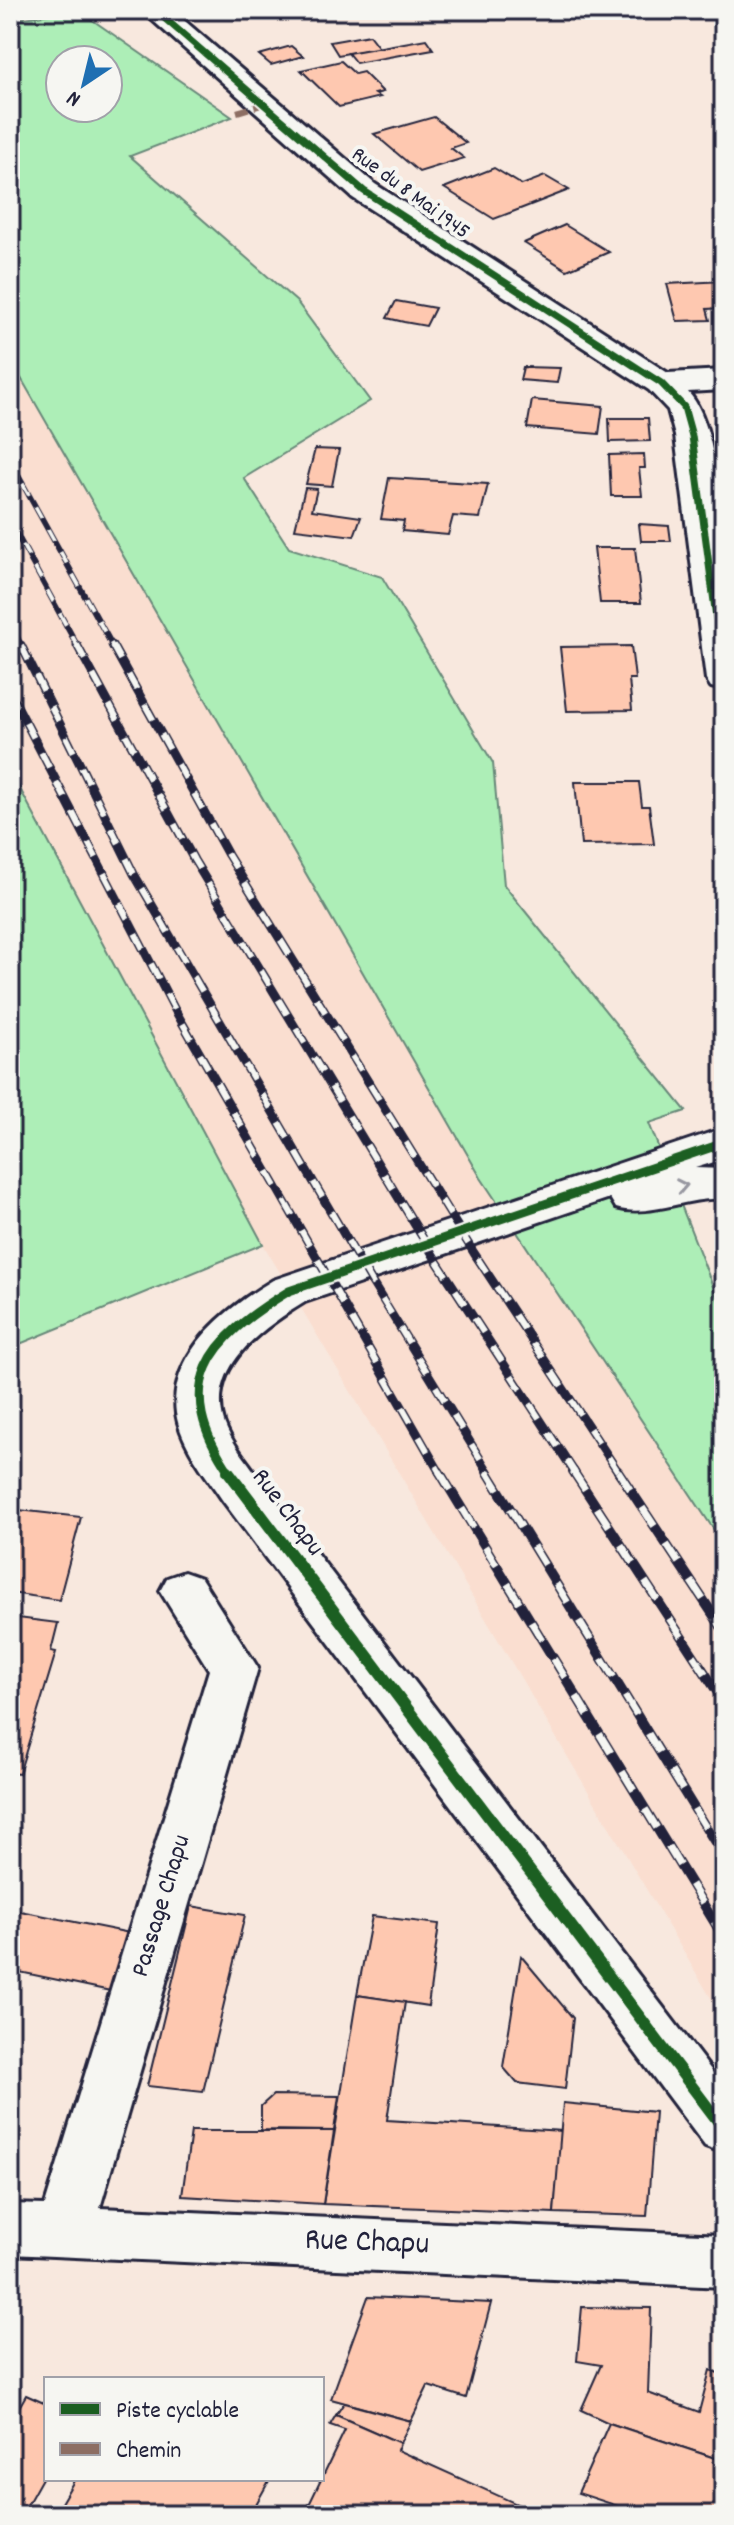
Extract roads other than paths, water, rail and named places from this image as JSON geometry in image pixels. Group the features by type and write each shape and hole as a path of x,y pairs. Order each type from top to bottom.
{"street":[{"name":"Rue du 8 Mai 1945","path":"155,10 364,191 661,383 684,407 692,436 724,679"},
{"path":"661,383 724,380"},
{"name":"Rue Chapu","path":"724,1143 289,1291 237,1325 201,1381 198,1411 211,1445 240,1488 724,2129"},
{"name":"Rue Chapu","path":"495,1222 703,1182 724,1184"},
{"name":"Passage Chapu","path":"65,2232 234,1668 184,1591"},
{"name":"Rue Chapu","path":"10,2229 724,2261"}],"railway":[{"path":"10,461 113,647"},
{"path":"10,522 78,647"},
{"path":"10,623 21,645"},
{"path":"21,645 134,874 373,1284 489,1473"},
{"path":"77,645 194,860 438,1263 575,1473"},
{"path":"112,645 228,855 474,1253 619,1473"},
{"path":"10,692 175,1010 440,1473"},
{"path":"439,1471 724,1938"},
{"path":"487,1471 724,1857"},
{"path":"573,1471 724,1702"},
{"path":"618,1471 724,1631"}]}
